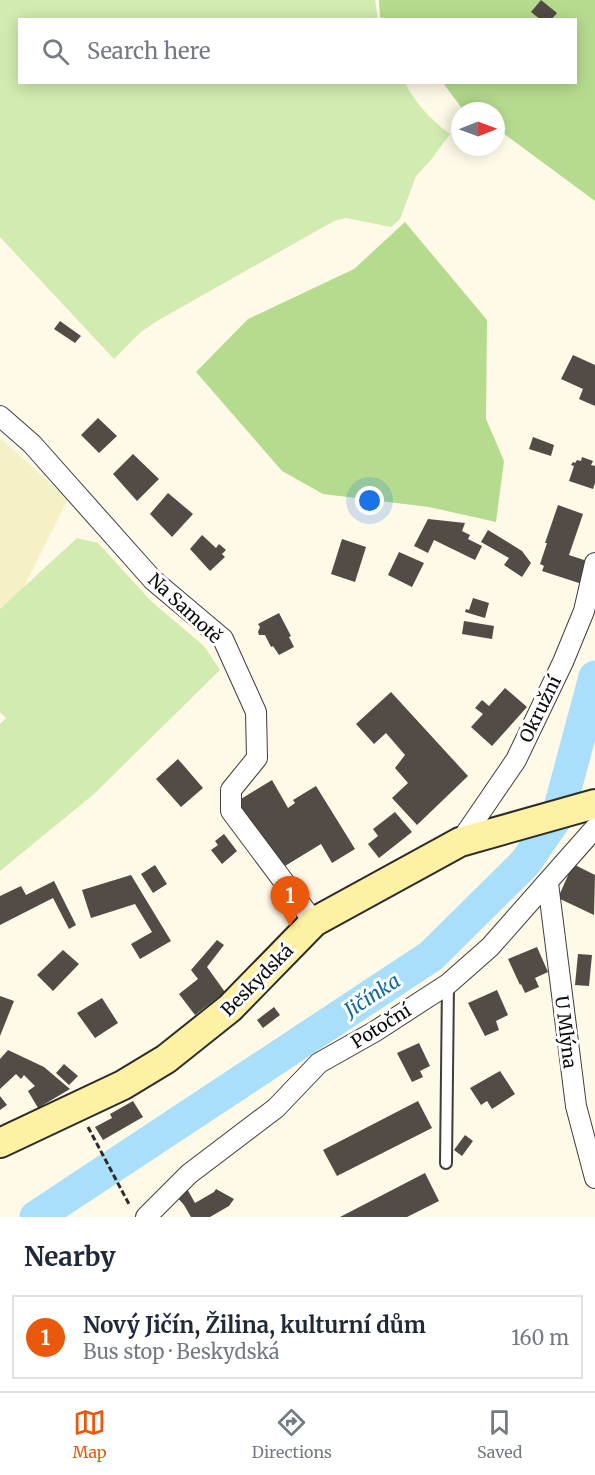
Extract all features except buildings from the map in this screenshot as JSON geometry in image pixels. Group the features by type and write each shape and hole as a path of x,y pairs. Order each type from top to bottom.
{"street":[{"name":"Na Samotě","path":"0,416 32,444 153,580 223,639 256,712 257,758 231,790 231,811 314,922"},
{"name":"Okružní","path":"460,842 516,760 563,662 584,611 595,563"},
{"name":"Beskydská","path":"0,1143 123,1085 166,1059 230,1008 314,922 460,842 595,804"},
{"name":"Potoční","path":"146,1213 189,1174 276,1108 319,1063 374,1032 448,984 490,947 595,828"},
{"name":"U Mlýna","path":"548,883 576,1106 595,1178"}],"lane":[{"path":"446,1163 448,984"}],"path":[{"path":"78,1107 121,1189 146,1213"}],"shaded area":[{"path":"0,438 68,499 23,589 0,609"}],"green space":[{"path":"0,0 375,0 378,18 18,18 18,84 406,84 424,111 450,134 416,176 400,219 391,227 346,218 334,221 157,321 141,332 114,359 0,237"},
{"path":"379,0 595,0 595,201 505,135 505,102 457,102 444,84 577,84 577,18 380,17"},
{"path":"405,222 487,320 486,419 504,461 496,522 429,507 323,494 282,471 196,372 248,319 354,269"},
{"path":"77,538 98,543 152,602 204,646 220,670 94,794 0,871 0,724 6,718 0,712 0,609"}],"waterway":[{"name":"Jičínka","path":"36,1217 431,956 525,863 558,815 595,677"}],"place":[{"name":"Nový Jičín, Žilina, kulturní dům","path":"290,926"}]}
